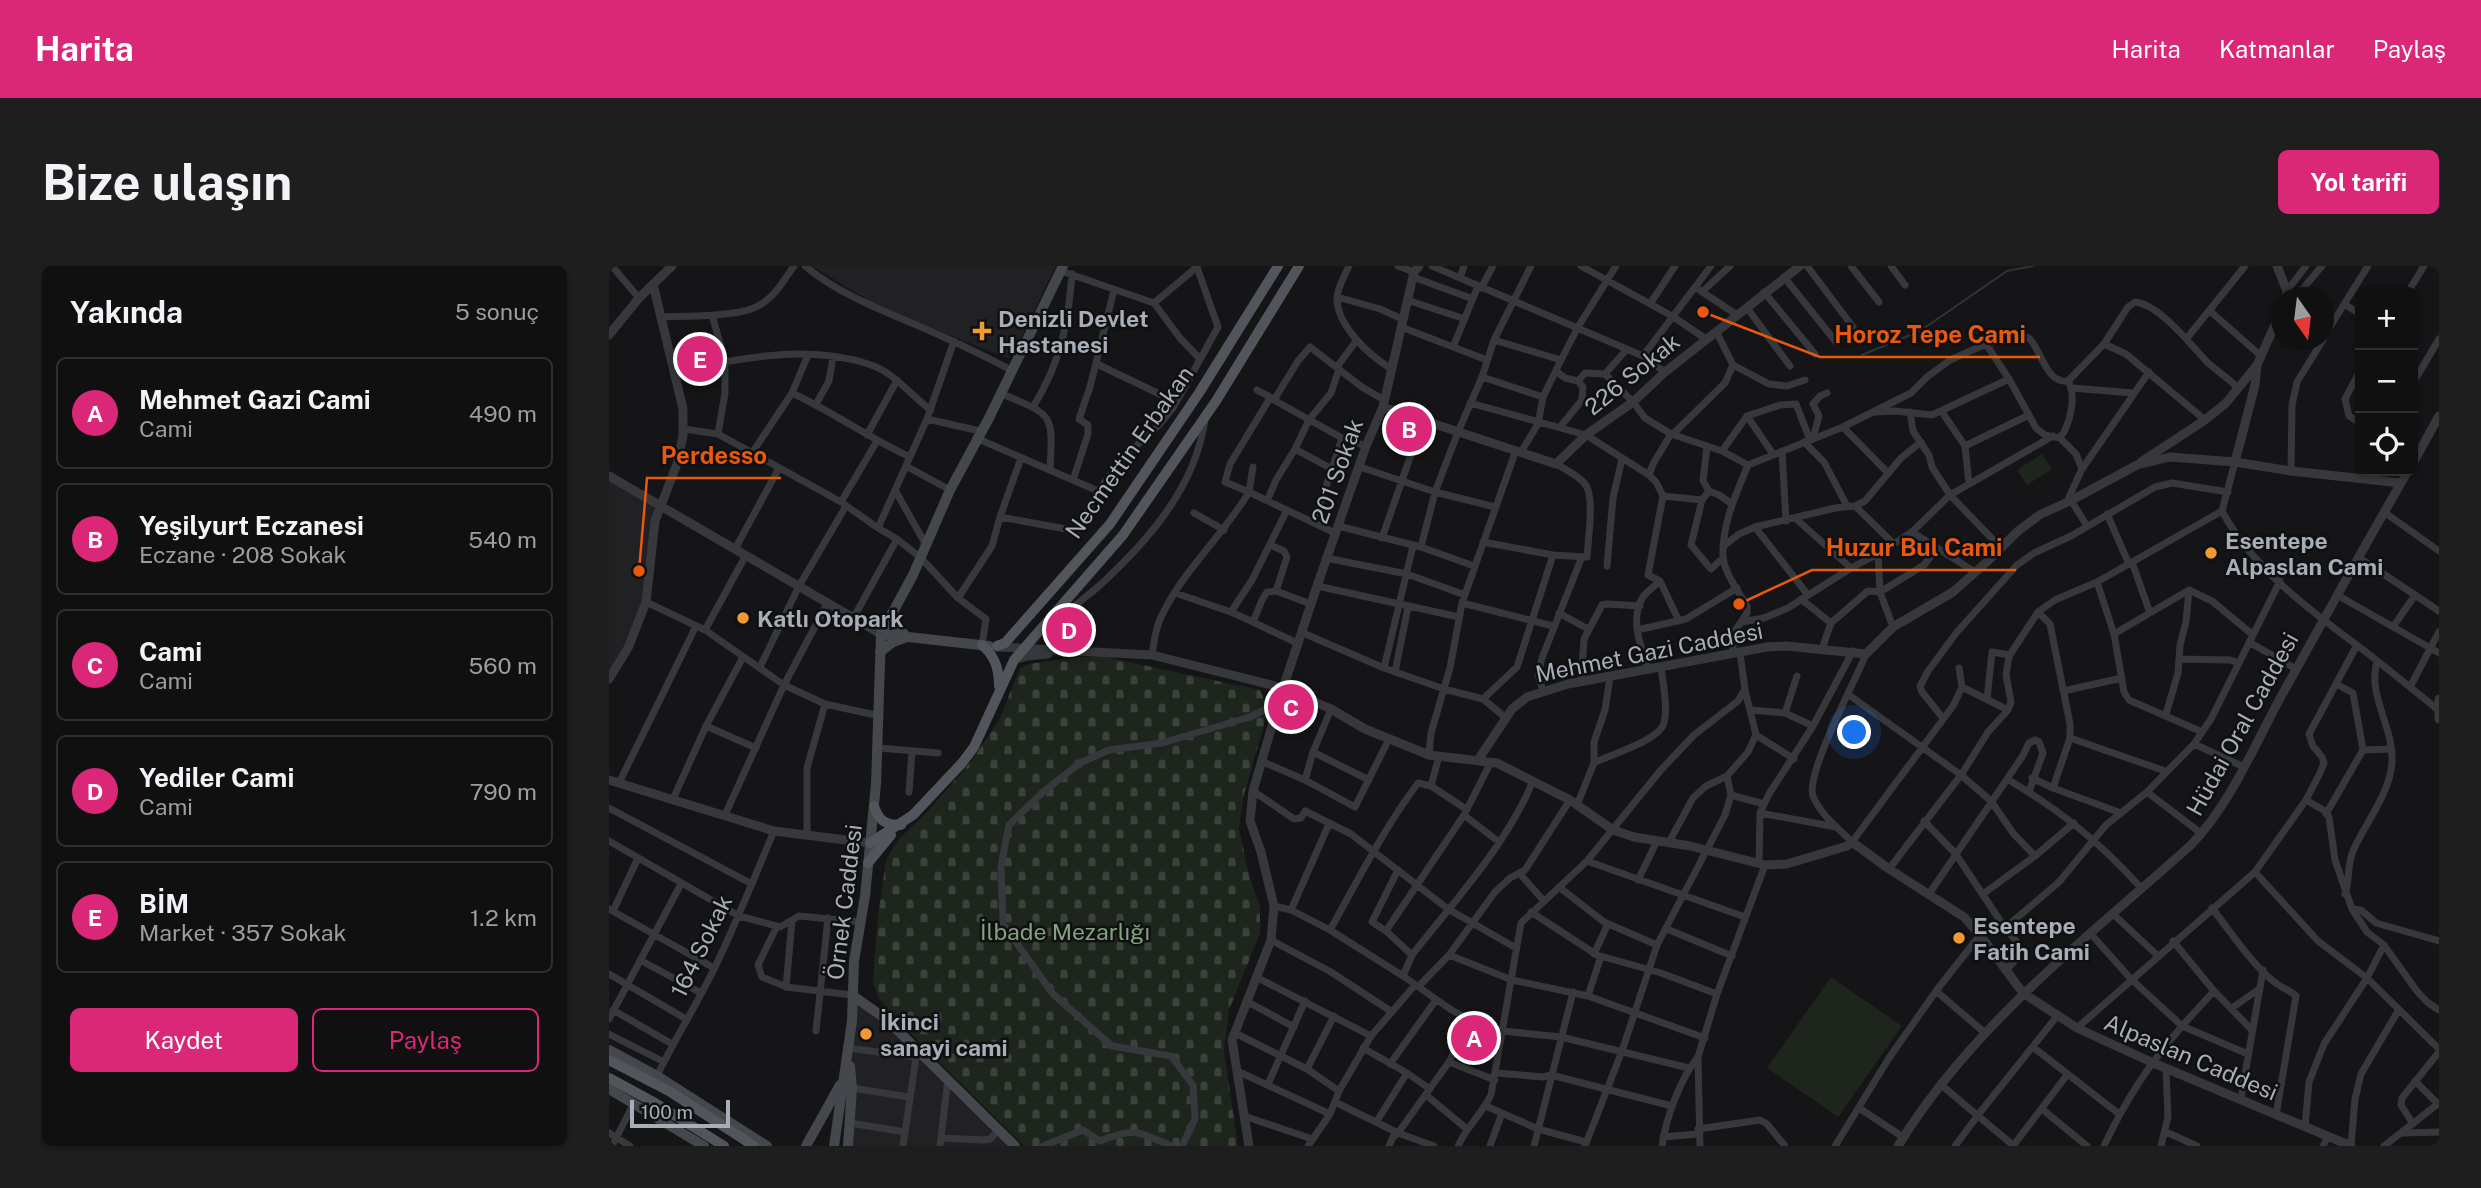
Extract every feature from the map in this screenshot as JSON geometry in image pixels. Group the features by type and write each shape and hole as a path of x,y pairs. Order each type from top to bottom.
{"main road":[{"name":"Necmettin Erbakan","path":"997,646 1005,643 1110,524 1199,393 1278,266"},
{"name":"Necmettin Erbakan","path":"901,825 938,791 974,747 1014,660 1123,535 1205,416 1299,266"},
{"path":"997,646 881,634 921,558 950,490 1065,270"},
{"path":"892,612 896,626 907,637"},
{"name":"Örnek Caddesi","path":"881,634 879,748 852,995 886,1019 918,1055 948,1079 1015,1146"},
{"path":"880,652 893,642 907,637"},
{"path":"982,645 994,659 998,670 999,689"},
{"path":"874,806 885,824 901,825"},
{"path":"870,843 901,825"},
{"path":"868,863 901,825"},
{"path":"834,1146 848,1048 852,995"},
{"path":"848,1048 852,1088 848,1146"},
{"path":"609,1051 657,1076 767,1146"},
{"path":"609,1060 669,1091 754,1146"},
{"path":"609,1077 724,1146"},
{"path":"806,1146 844,1079"},
{"path":"609,1089 704,1146"},
{"path":"850,1125 854,1146"}],"street":[{"path":"612,266 639,298"},
{"path":"609,335 639,298 672,266"},
{"path":"661,317 712,315 757,307 772,296 794,266"},
{"path":"805,266 823,281 872,306 954,341 1011,370"},
{"path":"1349,266 1337,297 1342,313 1356,341 1390,368"},
{"path":"1398,266 1415,271 1473,299"},
{"path":"1432,266 1643,356 1665,372"},
{"path":"1460,278 1464,266"},
{"path":"1453,347 1473,299 1493,266"},
{"path":"1395,672 1407,574 1494,340 1531,266"},
{"path":"1581,266 1672,316 1706,339"},
{"path":"1431,786 1434,756 1431,733 1474,566 1518,451 1538,424 1543,397 1578,327 1616,266"},
{"path":"1650,304 1675,266"},
{"path":"1699,290 1711,266"},
{"path":"1643,356 1672,316 1730,266"},
{"name":"226 Sokak","path":"1556,464 1586,435 1633,402 1665,372 1800,266"},
{"path":"1807,266 1853,327"},
{"path":"1851,266 1879,302"},
{"path":"1891,266 1905,285"},
{"path":"2187,338 2245,266"},
{"path":"2277,266 2285,287"},
{"path":"2293,287 2306,266"},
{"path":"2304,287 2322,266"},
{"path":"2334,321 2368,266"},
{"path":"2411,287 2424,266"},
{"path":"1000,517 1077,531 1098,491 1123,458 1159,425 1176,402 1218,327 1196,267 1154,303"},
{"path":"1065,270 1154,303 1200,359"},
{"path":"1033,407 1057,361 1070,299 1065,270"},
{"name":"201 Sokak","path":"1235,1032 1271,940 1274,906 1261,852 1250,821 1253,791 1278,703 1326,558 1384,403 1390,368 1415,271"},
{"path":"1784,277 1836,342"},
{"path":"609,679 628,648 646,602 652,542 659,507 677,464 684,429 683,409 653,284"},
{"path":"1073,480 1088,434 1088,425 1079,419 1097,364 1114,290"},
{"path":"1699,290 1737,315"},
{"path":"1764,292 1815,354"},
{"path":"1337,297 1380,309 1401,323 1487,360"},
{"path":"1406,300 1465,319"},
{"path":"1742,622 1764,618 1788,608 1912,532 1949,495 2056,437 2070,421 2070,385 2104,344 2128,307 2135,302 2147,305 2187,338 2208,362 2238,387"},
{"path":"2344,304 2355,311"},
{"path":"1747,308 1790,366"},
{"path":"2210,311 2259,361"},
{"path":"712,315 725,361 725,393 718,434"},
{"path":"1716,331 1733,365 1769,384 1787,386 1805,380"},
{"path":"1889,869 1961,775 1988,733 2008,710 2011,702 2006,675 2010,654 2038,612 2055,600 2097,582 2222,511 2255,386 2259,361 2271,334"},
{"path":"1669,842 1693,798 1706,786 1727,776 1748,752 1756,735 1733,634 1747,613 1747,606 1723,558 1726,527 1732,504 1748,466 1843,427 1912,393 1927,377 1950,360 1986,344 2024,335 2035,346 2053,379 2070,385 2133,393"},
{"path":"2418,375 2439,339"},
{"path":"1494,340 1561,360"},
{"path":"878,528 931,410 954,341"},
{"path":"1268,499 1309,420 1331,393 1338,368 1356,341"},
{"path":"1986,344 2036,428 2045,435 2056,437 2076,454 2082,469"},
{"path":"2104,344 2126,354 2205,419"},
{"path":"1474,566 1417,547 1336,529 1287,510 1268,499 1225,482 1230,464 1310,347 1384,403 1423,420 1556,464 1578,477 1587,486 1590,497 1587,557 1581,559 1553,555 1483,542"},
{"path":"1605,374 1627,349"},
{"path":"2291,471 2292,405 2297,382 2316,350"},
{"path":"674,371 725,361 788,354 821,354 873,365 897,380 913,397 931,410"},
{"path":"752,453 792,393 808,355"},
{"path":"816,404 829,381 833,357"},
{"path":"1852,842 1821,810 1812,794 1812,785 1825,745 1866,654 1893,626 1953,592 2018,531 2041,514 2137,465 2205,419 2226,403 2259,361"},
{"path":"1097,364 1176,402"},
{"path":"1649,475 1672,434 1725,383 1733,365"},
{"path":"1556,371 1565,378 1578,380 1583,387 1582,400 1560,427"},
{"path":"2087,526 2069,497 2082,469 2149,372"},
{"path":"1578,380 1585,373 1605,374 1645,418 1672,434 1722,451 1748,466"},
{"path":"1482,377 1543,397"},
{"path":"1872,412 1910,412 1918,415 1941,412 2009,379"},
{"path":"867,435 897,380"},
{"path":"2355,380 2344,399 2349,416 2355,420"},
{"path":"1257,390 1342,438 1366,446"},
{"path":"792,393 816,404 877,442 910,457"},
{"path":"1000,393 1033,407 1049,419 1052,431 1050,470"},
{"path":"1809,440 1819,416 1814,404 1826,393"},
{"path":"1470,403 1538,424 1586,435 1656,482 1663,496 1648,575 1660,581 1679,621"},
{"path":"1722,451 1747,416 1780,405 1796,404 1809,440 1851,506 1893,542"},
{"path":"1910,412 1913,431 1949,495 2001,548"},
{"path":"1941,412 1965,446 1969,484"},
{"path":"1965,446 2029,415"},
{"path":"1065,650 1055,646 1051,638 1055,624 1100,585 1148,537 1183,488 1194,464 1205,416"},
{"path":"1747,416 1773,454"},
{"path":"2418,448 2439,416"},
{"path":"927,419 978,435 1021,458 1098,491"},
{"path":"1382,538 1423,420"},
{"path":"1843,427 1888,473"},
{"path":"684,429 718,434 843,504 897,539 921,558 958,598 986,619 982,645"},
{"path":"1314,521 1342,438"},
{"path":"759,667 799,586 877,442"},
{"path":"1725,545 1739,534 1755,527 1865,501 1901,458 1921,442"},
{"path":"1707,446 1703,481 1709,491 1732,504"},
{"path":"1295,449 1332,469"},
{"path":"1782,451 1786,521"},
{"path":"2137,465 2170,457 2235,462 2401,483"},
{"path":"958,598 992,546 1021,458"},
{"path":"1607,566 1613,498 1622,458"},
{"path":"906,466 950,490"},
{"path":"1151,655 1155,632 1163,613 1249,492 1253,467"},
{"path":"1360,467 1402,482 1495,507"},
{"path":"735,549 779,468"},
{"path":"609,476 881,634"},
{"name":"Hüdai Oral Caddesi","path":"1900,1142 1940,1084 2023,993 2142,889 2211,824 2245,767 2322,619 2405,476"},
{"path":"1944,718 1920,686 1942,652 2017,565 2155,487 2172,483 2191,484 2228,492"},
{"path":"895,490 926,545"},
{"path":"1709,491 1702,500 1691,545 1711,569 1723,558"},
{"path":"1663,496 1702,500"},
{"path":"1231,612 1252,580 1287,510"},
{"path":"2222,511 2242,543 2280,581 2322,619 2438,709"},
{"path":"2384,512 2439,551"},
{"path":"1194,513 1224,530"},
{"path":"2107,514 2131,563 2150,613"},
{"path":"1795,519 1851,568"},
{"path":"1755,527 1805,597 1831,622"},
{"path":"1912,532 1975,572"},
{"path":"855,617 897,539"},
{"path":"1270,545 1284,551 1287,556 1276,591"},
{"path":"1822,649 1831,622 1868,591 1880,592 1924,565 1937,548"},
{"path":"1878,554 1880,592 1893,626"},
{"path":"705,630 746,555"},
{"path":"1483,699 1517,667 1553,555"},
{"path":"2358,557 2439,611"},
{"path":"1326,558 1407,574 1505,615 1553,626"},
{"path":"1543,691 1538,674 1553,626 1581,559"},
{"path":"1649,670 1637,630 1644,595 1660,581"},
{"path":"2005,928 2059,882 2106,825 2147,792 2194,744 2280,581"},
{"path":"2097,582 2114,634 2124,692 2129,700 2202,732"},
{"path":"1317,586 1459,617"},
{"path":"1637,630 1686,619 1737,588"},
{"path":"2114,634 2189,590"},
{"path":"2189,590 2212,601 2251,638 2297,669"},
{"path":"2166,715 2178,673 2189,590"},
{"path":"1253,622 1267,592 1276,591 1311,604"},
{"path":"1175,593 1231,612 1299,644"},
{"path":"2337,595 2439,653"},
{"path":"2393,627 2415,595"},
{"path":"646,602 705,630 784,685 825,704 880,716"},
{"path":"725,815 784,685 828,602"},
{"path":"1581,682 1584,639 1602,605 1640,606"},
{"path":"1384,668 1404,606"},
{"path":"1559,612 1588,629"},
{"path":"2038,612 2050,624 2070,738 2053,788"},
{"path":"697,626 612,782 774,831 870,843"},
{"path":"1041,629 1042,642 1048,649"},
{"path":"2410,687 2439,632"},
{"path":"1303,633 1384,668 1444,689 1483,699 1506,718"},
{"path":"2077,1028 2157,955 2255,872 2306,800 2324,763 2309,734 2357,645"},
{"path":"997,646 1151,655 1283,688 1331,709 1365,729 1434,756 1497,763 1573,802 1613,830 1762,864 1787,864 1847,846 1852,842 1953,706 1962,687 1959,668"},
{"name":"Mehmet Gazi Caddesi","path":"1478,760 1512,709 1527,697 1543,691 1661,667 1786,646 1866,654"},
{"path":"1014,660 1065,650"},
{"path":"1662,1146 1672,1106 1705,1038 1717,994 1762,864 1760,813 1813,726 1853,651"},
{"path":"1987,699 1992,652 2010,654"},
{"path":"673,799 706,726 743,657"},
{"path":"2179,659 2231,660 2239,663"},
{"path":"2345,894 2351,854 2389,780 2391,749 2373,674 2377,661"},
{"path":"1594,763 1659,732 1664,723 1661,667"},
{"path":"1785,713 1797,676"},
{"path":"1244,1116 1310,1144 1330,1114 1339,1091 1371,1036 1449,955 1495,892 1525,870 1573,802 1594,763 1594,741 1605,710 1610,677"},
{"path":"2063,691 2122,678"},
{"path":"2326,814 2363,750 2353,694 2336,684"},
{"path":"1962,687 2008,710"},
{"path":"1458,1146 1467,1129 1486,1106 1495,1077 1521,923 1587,861 1660,771 1694,735 1738,701 1745,689"},
{"path":"1849,695 1961,775 1991,801 2013,833 2035,856"},
{"path":"1182,1146 1195,1119 1193,1085 1171,1056 1112,1046 1053,994 1003,924 1001,866 1009,825 1043,792 1090,758 1109,750 1162,743 1250,717 1278,703"},
{"path":"807,836 807,768 825,704"},
{"path":"1305,780 1313,752 1331,709"},
{"path":"1750,710 1785,713 1813,726"},
{"path":"706,726 756,748"},
{"path":"1756,735 1794,759"},
{"path":"2070,738 2165,771"},
{"path":"1261,761 1305,780 1355,807 1389,739"},
{"path":"1929,894 2029,743 2035,740 2039,742 2043,753 2029,792"},
{"path":"2194,744 2245,767"},
{"path":"879,748 938,753"},
{"path":"2363,750 2391,749"},
{"path":"909,792 912,751"},
{"path":"1313,752 1369,780"},
{"path":"1386,931 1465,812 1491,762"},
{"path":"1486,1106 1538,1129 1585,1144 1622,1051 1657,945 1725,815 1731,795 1727,776"},
{"path":"2032,778 2121,813"},
{"path":"2007,779 2095,840 2142,889"},
{"path":"1403,976 1412,955 1499,842 1523,805 1533,781"},
{"path":"1330,930 1374,852 1418,783 1431,786 1499,842"},
{"path":"1253,791 1294,819 1301,818 1305,811 1351,834 1448,909 1516,948"},
{"path":"2147,792 2202,834"},
{"path":"1731,795 1764,804"},
{"path":"2306,800 2326,814 2331,827 2335,860 2352,909 2367,932 2384,945 2416,990 2439,1010"},
{"path":"609,808 752,884"},
{"path":"1760,813 1837,827"},
{"path":"1924,821 1955,853 2017,942 2018,957 2005,971"},
{"path":"1983,894 2074,823"},
{"path":"1291,910 1329,824"},
{"name":"164 Sokak","path":"657,1076 715,968 774,831"},
{"path":"609,841 739,916 781,927 799,916 861,922"},
{"path":"1639,880 1657,841"},
{"name":"Alpaslan Caddesi","path":"1852,842 1964,917 2023,993 2077,1028 2351,1146"},
{"path":"638,858 611,910 715,968"},
{"path":"1587,861 1745,918"},
{"path":"1398,870 1372,922 1412,955"},
{"path":"2255,872 2318,941 2367,978 2398,1011 2422,1029 2439,1050 2402,1098 2401,1105 2413,1124"},
{"path":"1519,873 1544,901"},
{"path":"609,1019 681,884"},
{"path":"1559,887 1608,924 1657,945"},
{"path":"1274,906 1291,910 1330,930 1470,1020 1503,1031 1561,1037 1689,1068"},
{"path":"2212,908 2263,970 2278,985 2296,996 2276,1115"},
{"path":"2352,909 2361,910 2376,923 2439,941"},
{"path":"1531,912 1598,955 1717,994"},
{"path":"2113,914 2157,955"},
{"path":"816,1031 828,918"},
{"path":"787,987 792,921"},
{"path":"1588,996 1608,924"},
{"path":"777,926 758,965 762,977 787,987 852,995"},
{"path":"1667,929 1732,956"},
{"path":"2090,933 2131,979 2182,1026 2248,1054"},
{"path":"1835,1146 1889,1058 1980,935"},
{"path":"1271,940 1331,972 1392,1012"},
{"path":"2173,941 2214,991 2252,1030"},
{"path":"2305,1127 2309,1082 2324,1044 2367,978 2384,945"},
{"path":"1449,955 1512,981 1588,996 1705,1038"},
{"path":"640,960 701,993"},
{"path":"2241,1098 2263,970"},
{"path":"609,974 686,1019"},
{"path":"1256,977 1371,1036"},
{"path":"2232,1008 2259,989"},
{"path":"1936,991 1985,1033"},
{"path":"2104,1146 2119,1114 2151,1062 2214,991"},
{"path":"1534,1146 1573,992"},
{"path":"1390,1064 1436,1000"},
{"path":"1246,1001 1294,1027"},
{"path":"1268,1084 1305,1001"},
{"path":"613,1010 672,1044"},
{"path":"2351,1146 2355,1099 2361,1074 2398,1011"},
{"path":"1955,1146 2058,1015"},
{"path":"1307,1069 1334,1016"},
{"path":"1388,1146 1449,1062 1470,1020"},
{"path":"1249,1146 1232,1040 1235,1032 1307,1069 1339,1091"},
{"path":"609,1034 664,1062"},
{"path":"2033,1047 2119,1114"},
{"path":"848,1048 918,1055 902,1146"},
{"path":"1363,1048 1407,1073 1467,1129"},
{"path":"1698,1057 1700,1146"},
{"path":"1449,1062 1495,1077 1551,1075 1672,1106"},
{"path":"2161,1146 2166,1132 2168,1105 2166,1068"},
{"path":"1237,1071 1330,1114"},
{"path":"1377,1121 1407,1073"},
{"path":"1940,1084 2014,1146 2067,1075"},
{"path":"948,1079 940,1142 990,1139 999,1130"},
{"path":"2384,1146 2438,1104 2415,1081"},
{"path":"852,1088 909,1097"},
{"path":"1335,1102 1398,1133 1434,1146"},
{"path":"612,1146 613,1136 634,1103"},
{"path":"1859,1108 1900,1142"},
{"path":"2042,1109 2087,1146"},
{"path":"1490,1146 1502,1112"},
{"path":"1663,1137 1760,1120 1767,1124 1785,1146"},
{"path":"850,1125 905,1132"},
{"path":"1043,1146 1083,1130 1100,1141 1123,1132 1137,1131 1172,1146"},
{"path":"2166,1132 2197,1146"},
{"path":"2402,1133 2439,1132"},
{"path":"613,1136 630,1146"},
{"path":"2323,1146 2328,1136"}],"shaded area":[{"name":"Denizli Devlet Hastanesi","path":"812,266 1056,266 1013,354 1007,358 879,307"},
{"path":"609,476 656,507 646,602 609,679"},
{"path":"852,995 1015,1146 843,1146"}],"green space":[{"path":"2042,454 2052,469 2027,485 2017,470"},
{"name":"İlbade Mezarlığı","path":"1077,657 1105,657 1260,690 1267,706 1243,798 1239,828 1249,876 1260,906 1260,933 1229,1010 1224,1051 1238,1146 1024,1146 901,1024 880,1000 873,984 877,924 886,860 898,840 930,809 973,759 1000,718 1020,668 1029,664"},
{"path":"1831,977 1902,1026 1838,1117 1767,1068"}],"waterway":[{"path":"1862,355 1920,331 2007,271 2033,266"}],"place":[{"name":"Horoz Tepe Cami","path":"1703,312"},
{"name":"Denizli Devlet Hastanesi","path":"982,331"},
{"name":"BİM","path":"700,359"},
{"name":"Yeşilyurt Eczanesi","path":"1409,429"},
{"name":"Esentepe Alpaslan Cami","path":"2211,553"},
{"name":"Perdesso","path":"639,571"},
{"name":"Huzur Bul Cami","path":"1739,604"},
{"name":"Katlı Otopark","path":"743,618"},
{"name":"Yediler Cami","path":"1069,630"},
{"name":"Cami","path":"1291,707"},
{"name":"Esentepe Fatih Cami","path":"1959,938"},
{"name":"İkinci sanayi cami","path":"866,1034"},
{"name":"Mehmet Gazi Cami","path":"1474,1038"}]}
